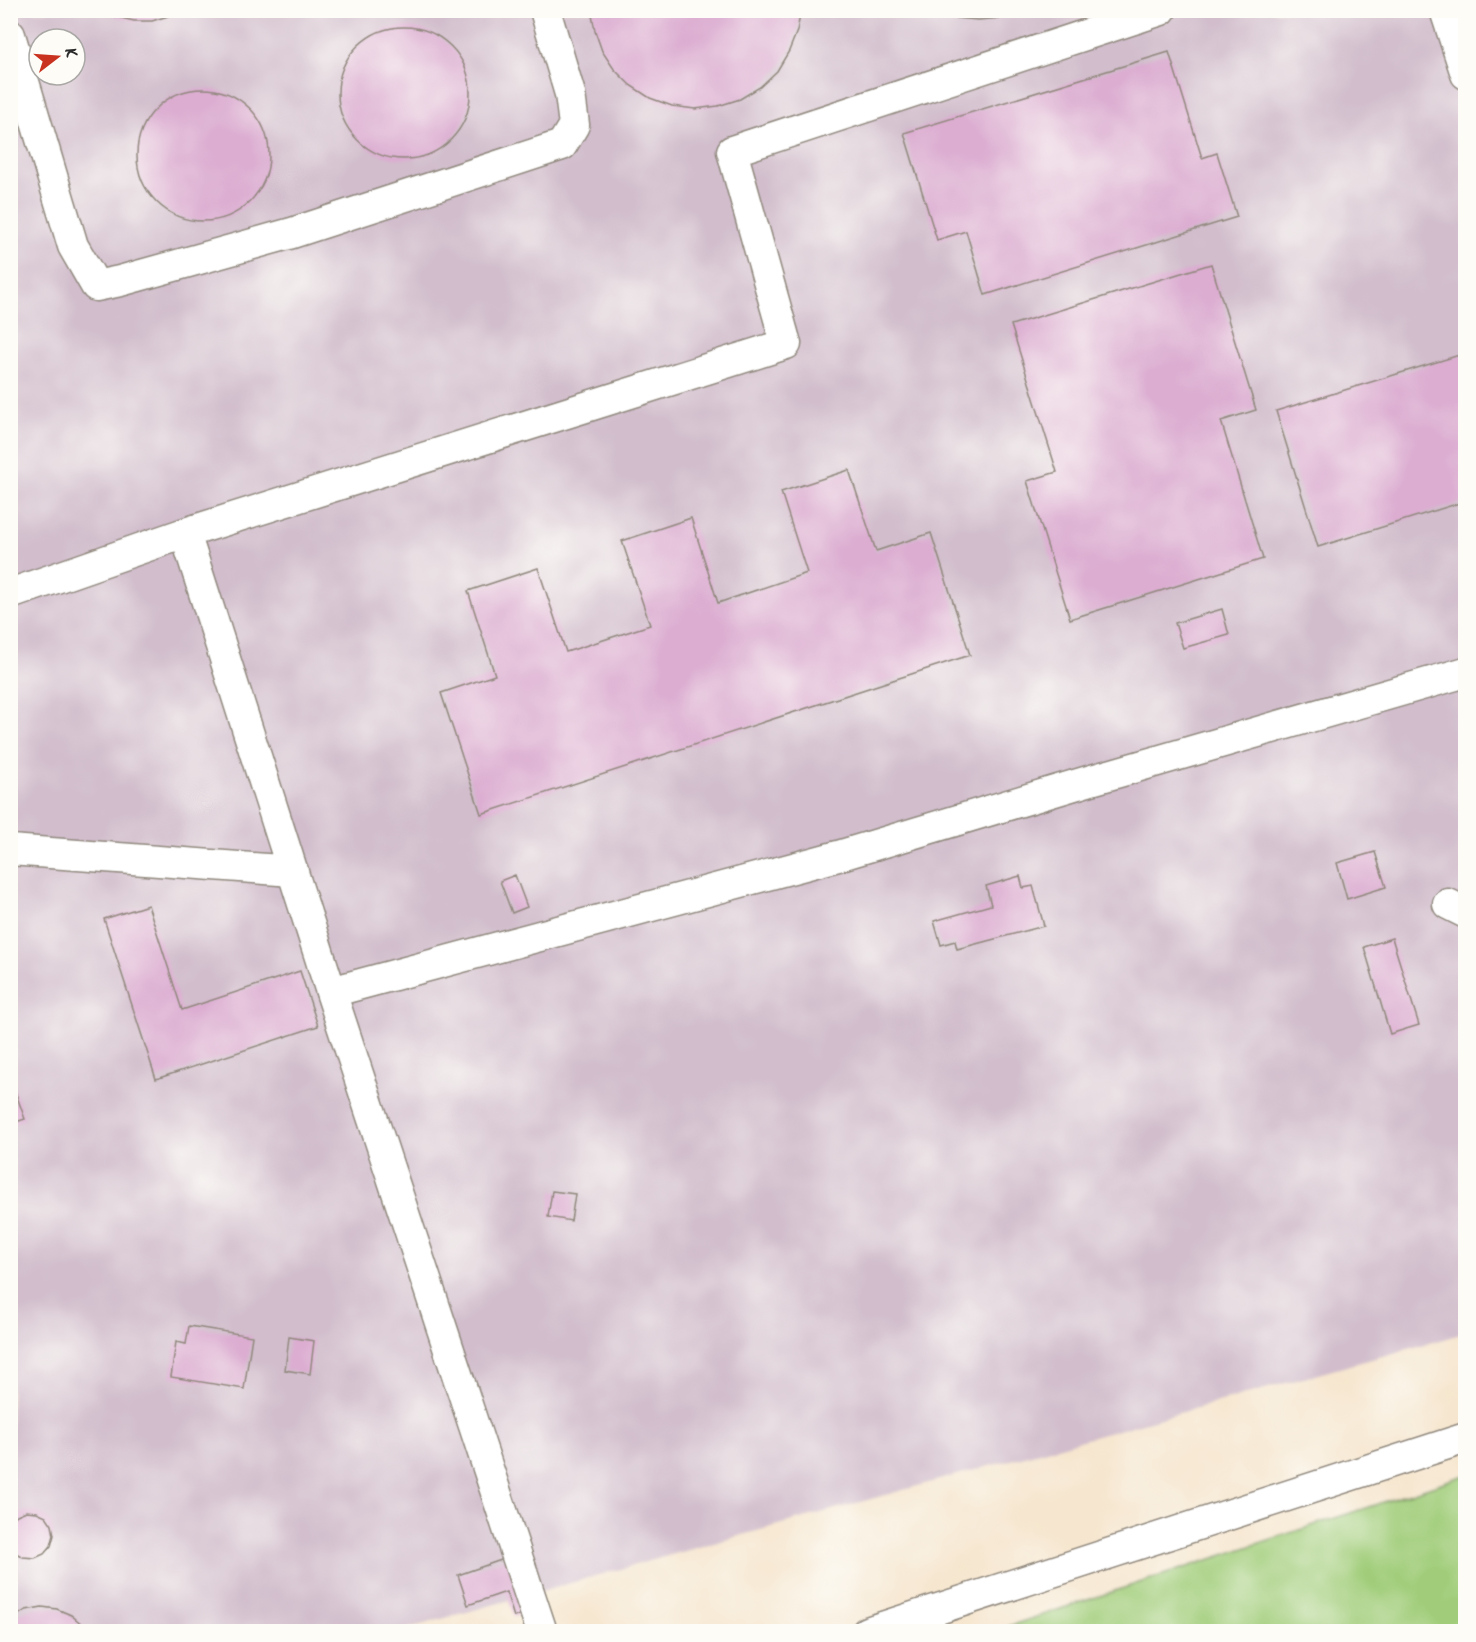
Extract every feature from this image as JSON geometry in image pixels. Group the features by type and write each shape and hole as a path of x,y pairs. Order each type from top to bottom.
{"lane":[{"path":"10,35 73,246 96,286 292,233 562,145 574,125 570,94 545,10"},
{"path":"10,594 185,533 786,344 732,151 1161,10"},
{"path":"1445,10 1466,74"},
{"path":"185,533 331,992 542,1632"},
{"path":"331,992 838,856 1466,672"},
{"path":"10,850 293,871"},
{"path":"867,1632 931,1622 1466,1438"}],"shaded area":[{"path":"11,11 1465,11 1465,1333 399,1631 11,1632"}],"green space":[{"path":"1465,1475 1465,1631 1012,1632 1009,1626"}],"building":[{"path":"104,10 176,10 168,16 152,21 134,21 117,17"},
{"path":"591,10 801,10 797,31 789,51 777,71 760,87 740,99 718,106 695,109 672,106 650,98 630,85 614,69 602,51"},
{"path":"1022,10 1001,18 978,20 955,18 936,11"},
{"path":"404,27 429,32 451,46 465,68 470,93 465,118 451,140 429,154 404,159 379,154 357,140 343,118 338,93 343,68 357,46 379,32"},
{"path":"1169,52 1202,158 1217,153 1237,217 985,295 966,231 937,240 904,133"},
{"path":"203,89 228,94 250,108 264,130 269,155 264,180 250,202 228,216 203,221 178,216 156,202 142,180 137,155 142,130 156,108 178,94"},
{"path":"1211,264 1256,410 1221,421 1263,559 1070,619 1027,481 1057,472 1011,325"},
{"path":"1466,353 1466,501 1318,547 1276,411"},
{"path":"849,470 876,551 931,533 970,655 481,814 441,693 495,675 468,591 538,568 566,652 650,625 622,541 691,518 718,603 807,573 781,492"},
{"path":"1222,609 1229,635 1183,648 1175,623"},
{"path":"1375,852 1386,887 1347,899 1337,863"},
{"path":"515,875 527,907 512,913 500,881"},
{"path":"1020,876 1023,888 1033,886 1044,926 957,949 955,941 941,945 934,921 991,905 986,886"},
{"path":"148,905 182,1010 300,971 318,1026 156,1079 104,919"},
{"path":"1392,938 1419,1025 1390,1034 1364,947"},
{"path":"10,1077 25,1119 10,1124"},
{"path":"552,1191 575,1194 571,1221 548,1217"},
{"path":"189,1326 252,1336 244,1389 171,1377 176,1342 186,1344"},
{"path":"289,1337 314,1341 310,1374 285,1370"},
{"path":"26,1511 46,1516 52,1525 54,1535 51,1546 44,1554 35,1558 23,1557 10,1547 10,1521"},
{"path":"507,1558 526,1613 514,1617 506,1592 468,1605 458,1575"},
{"path":"42,1607 57,1609 71,1615 88,1632 10,1632 10,1621 14,1617 26,1610"}]}
